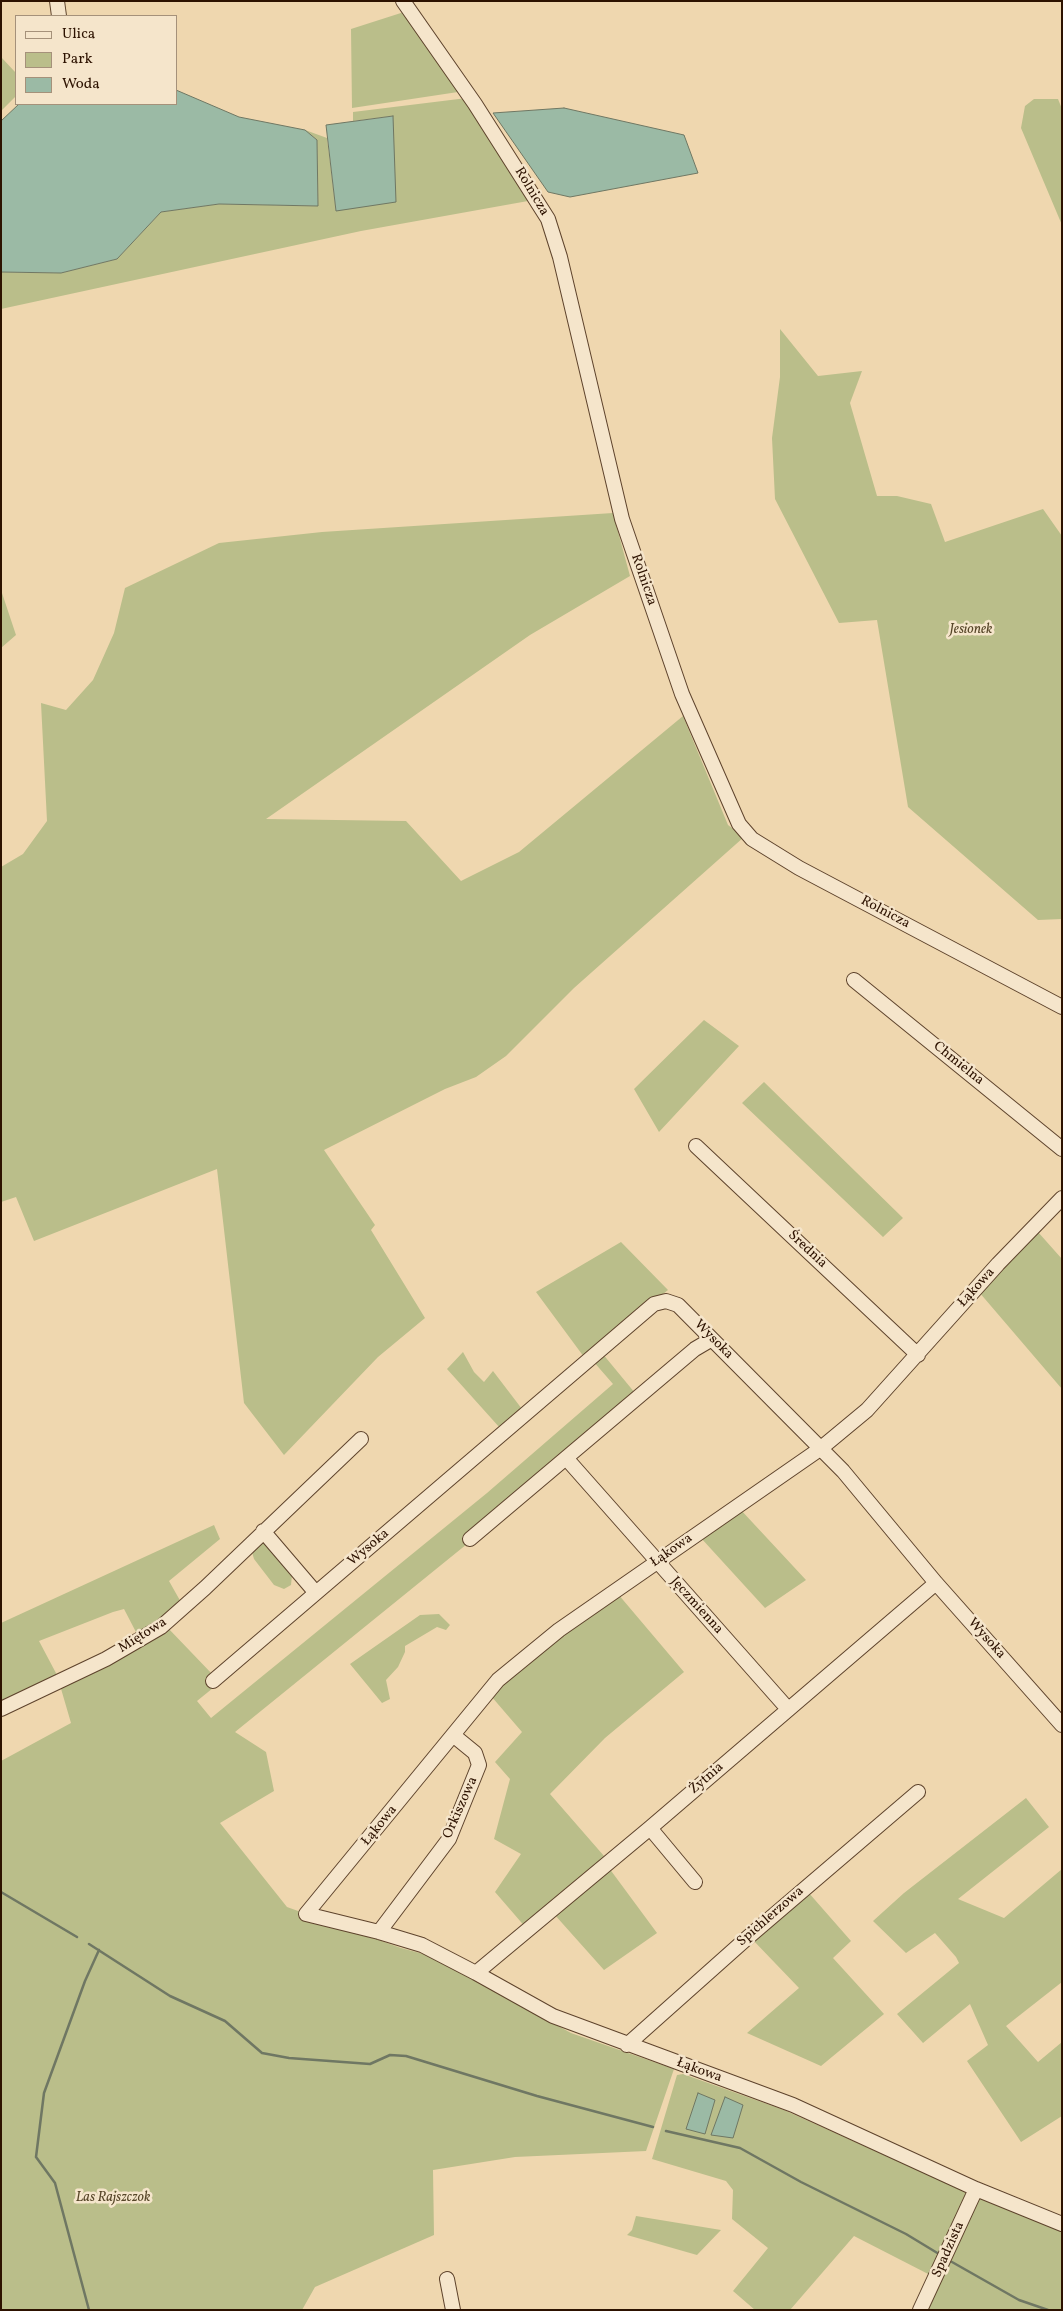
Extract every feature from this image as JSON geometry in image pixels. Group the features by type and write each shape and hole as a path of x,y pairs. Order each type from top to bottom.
{"street":[{"path":"57,1 59,15"},
{"name":"Rolnicza","path":"402,1 476,104 548,219 560,257 622,519 682,694 739,824 752,839 799,868 1062,1007"},
{"name":"Chmielna","path":"854,980 1062,1149"},
{"name":"Średnia","path":"696,1146 918,1355"},
{"name":"Łąkowa","path":"1062,1198 998,1264 867,1410 820,1449 656,1562 526,1655 498,1680 306,1914 422,1945 553,2016 793,2105 976,2189 1062,2224"},
{"name":"Wysoka","path":"213,1681 654,1304 666,1301 678,1305 843,1471 936,1583 1062,1725"},
{"path":"470,1539 695,1349 712,1339"},
{"name":"Miętowa","path":"1,1709 106,1659 161,1627 206,1588 263,1531 361,1439"},
{"name":"Jęczmienna","path":"566,1458 788,1709"},
{"path":"263,1531 316,1593"},
{"name":"Żytnia","path":"476,1973 650,1828 936,1583"},
{"name":"Orkiszowa","path":"379,1932 449,1840 480,1765 475,1753 452,1735"},
{"name":"Spichlerzowa","path":"627,2045 746,1939 918,1792"},
{"path":"650,1828 695,1882"},
{"name":"Spadzista","path":"920,2310 976,2189"},
{"path":"447,2279 453,2310"}],"green space":[{"path":"404,12 458,92 352,108 351,29"},
{"path":"1,57 15,72 15,97 1,111"},
{"path":"467,98 528,201 361,231 1,309 1,272 61,273 117,259 161,212 219,204 318,206 317,140 305,130 327,138 336,211 393,116 353,121 353,112"},
{"path":"1034,99 1058,99 1062,109 1062,225 1021,128 1025,106"},
{"name":"Jesionek","path":"780,329 818,376 862,371 850,403 877,496 897,496 931,504 945,542 1043,509 1062,536 1062,919 1038,920 908,807 877,620 839,623 775,499 772,438 780,377"},
{"path":"613,513 630,576 530,635 266,819 406,821 461,881 519,852 683,716 728,825 744,837 574,988 506,1056 476,1077 445,1089 324,1150 375,1225 371,1230 425,1318 378,1357 284,1455 244,1403 217,1169 34,1241 16,1197 1,1202 1,867 23,854 47,821 41,703 66,710 93,680 114,633 125,588 219,543 322,532"},
{"path":"1,590 16,635 1,648"},
{"path":"704,1020 739,1046 659,1132 634,1089"},
{"path":"764,1082 903,1218 883,1237 742,1103"},
{"path":"1038,1232 1062,1259 1062,1389 979,1292"},
{"path":"621,1242 668,1290 584,1357 536,1292"},
{"path":"463,1352 474,1372 484,1382 493,1371 522,1409 500,1428 447,1369"},
{"name":"Las Rajszczok","path":"602,1353 635,1393 462,1538 467,1544 235,1732 266,1752 274,1791 220,1823 287,1907 401,1948 431,1956 571,2033 674,2069 646,2151 515,2157 433,2170 434,2235 315,2287 302,2310 1,2310 1,1761 71,1723 57,1675 167,1627 214,1676 206,1682 213,1688 197,1701 211,1718 487,1493 613,1384 593,1361"},
{"path":"740,1509 806,1580 765,1608 701,1538"},
{"path":"214,1525 220,1539 169,1581 182,1604 170,1615 137,1634 124,1609 39,1641 57,1675 1,1702 1,1623"},
{"path":"263,1542 273,1550 292,1575 291,1585 284,1589 274,1585 254,1559 252,1552"},
{"path":"618,1594 684,1672 605,1738 550,1794 604,1856 527,1929 495,1892 521,1854 494,1839 510,1779 495,1762 522,1732 491,1696 560,1636"},
{"path":"439,1614 450,1625 446,1630 437,1627 405,1646 405,1652 398,1667 386,1680 390,1699 382,1703 350,1664 420,1615"},
{"path":"1026,1798 1049,1827 958,1899 1004,1918 1062,1869 1062,1982 1006,2026 1038,2062 1062,2042 1062,2116 1021,2142 967,2061 988,2045 970,2004 923,2043 897,2014 959,1963 956,1957 935,1933 906,1953 873,1921 904,1893"},
{"path":"609,1868 657,1933 604,1970 554,1914"},
{"path":"808,1892 851,1941 833,1958 884,2014 821,2066 747,2033 799,1988 751,1938"},
{"path":"683,2074 784,2110 971,2194 934,2277 854,2236 790,2310 755,2310 733,2291 768,2248 732,2219 733,2190 726,2181 652,2159 677,2075"},
{"path":"979,2197 1062,2231 1062,2310 927,2310"},
{"path":"636,2216 721,2230 697,2255 627,2235 632,2230"}],"water":[{"path":"178,91 239,117 305,130 317,140 318,206 219,204 161,212 117,259 61,273 1,272 1,121 18,105 178,105"},
{"path":"564,108 684,135 698,173 570,197 548,192 493,113"},
{"path":"393,116 396,202 336,211 326,125"},
{"path":"698,2093 715,2100 705,2134 686,2129"},
{"path":"725,2097 743,2105 733,2138 711,2135"}],"waterway":[{"path":"1,1892 77,1937"},
{"path":"89,1944 170,1996 225,2021 262,2053 289,2058 370,2064 390,2055 406,2056 537,2096 653,2127"},
{"path":"89,2310 55,2183 36,2157 44,2093 85,1981 99,1950"},
{"path":"666,2131 740,2148 801,2182 906,2234 939,2254"},
{"path":"952,2262 1019,2300 1048,2310"}]}
